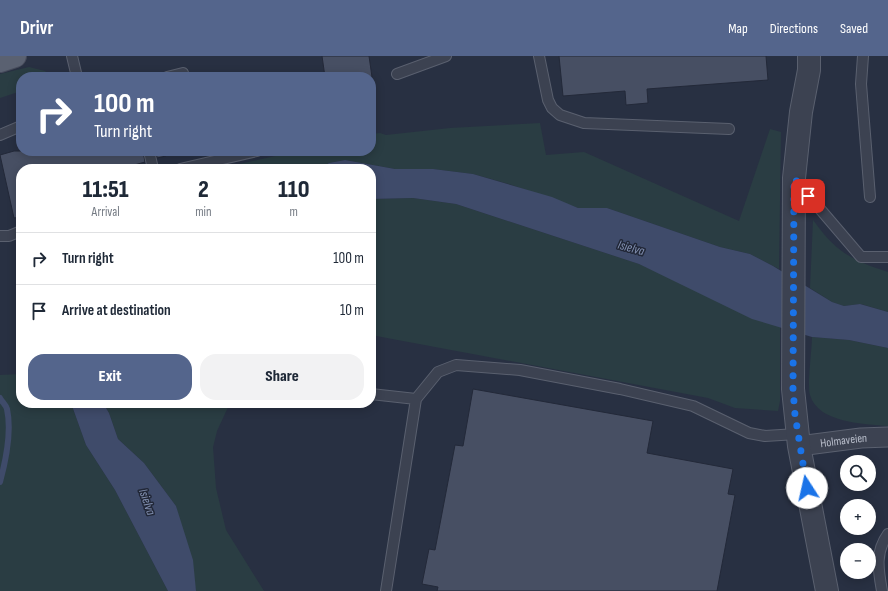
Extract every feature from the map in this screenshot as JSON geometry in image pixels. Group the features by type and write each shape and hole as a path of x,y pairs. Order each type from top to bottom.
{"main road":[{"path":"0,61 15,56"}],"street":[{"path":"811,61 801,112 794,178 793,389 798,440 827,591"},
{"name":"Holmaveien","path":"798,440 888,437"}],"lane":[{"path":"72,56 76,72"},
{"path":"397,74 446,56"},
{"path":"539,56 548,100 552,108 560,115 584,123 729,129"},
{"path":"863,56 861,84 870,197"},
{"path":"0,135 16,128"},
{"path":"201,164 236,156"},
{"path":"794,178 861,257 888,257"},
{"path":"0,236 9,236 16,233"},
{"path":"386,591 416,399 438,372 456,365 520,370 661,398 693,406 749,433 798,440"},
{"path":"376,395 416,399"},
{"path":"882,591 877,563 880,546 888,534"}],"shaded area":[{"path":"29,67 46,72 16,72 16,93 0,98 0,74"},
{"path":"540,123 546,155 584,152 739,221 770,129 781,132 779,269 750,254 720,247 607,208 578,208 509,184 473,174 433,169 395,169 376,166 376,164 345,160 327,164 240,164 276,156 376,156 376,133 386,135 450,128"},
{"path":"413,198 456,204 639,264 780,327 780,401 778,411 735,408 708,398 376,336 376,199"},
{"path":"813,220 829,240 845,254 888,272 888,312 861,304 844,306 832,302 810,288"},
{"path":"812,337 849,340 888,348 888,426 855,423 832,417 822,411 815,404 809,391"},
{"path":"16,374 16,408 73,408 86,445 115,490 168,591 0,591 0,375"},
{"path":"106,408 228,408 217,431 213,447 216,488 226,530 264,591 196,591 176,506 144,463 118,439"}],"water":[{"path":"345,160 367,164 327,164"},
{"name":"Isielva","path":"376,166 395,169 433,169 473,174 552,197 578,208 607,208 720,247 750,254 773,266 832,302 844,306 860,304 888,312 888,348 849,340 812,337 752,319 639,264 456,204 413,198 376,199"},
{"name":"Isielva","path":"73,408 106,408 118,439 144,463 176,506 193,560 196,591 168,591 115,490 86,445"}],"building":[{"path":"322,56 369,56 371,72 324,72"},
{"path":"559,56 766,56 768,80 647,89 648,103 626,105 625,91 563,96"},
{"path":"16,151 16,156 144,156 145,162 138,164 16,164 16,218 14,218 0,155"},
{"path":"473,389 653,421 647,453 733,469 728,494 735,495 717,591 437,591 438,587 422,584 429,549 435,550 455,445 463,446"}],"waterway":[{"path":"0,398 7,409 9,427 6,455 0,482"}],"route":[{"path":"807,488 799,446 793,389 794,178 808,196"}]}
